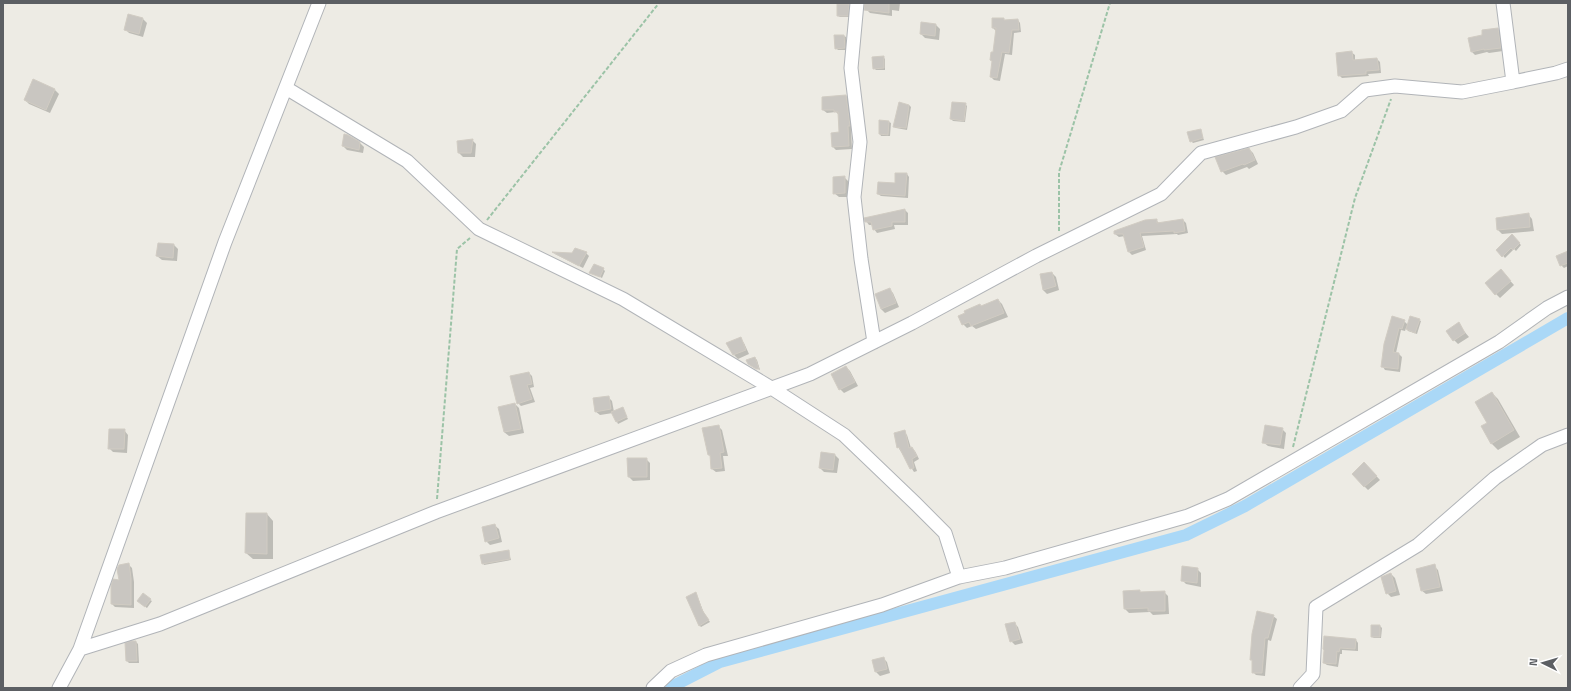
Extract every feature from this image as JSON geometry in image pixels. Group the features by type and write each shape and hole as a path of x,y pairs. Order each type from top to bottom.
{"street":[{"path":"60,688 80,649 225,242 319,3"},
{"path":"857,3 851,68 860,142 854,197 861,259 874,342"},
{"path":"1503,3 1513,82"},
{"path":"80,649 160,624 436,512 773,389 810,374 874,342 1059,244 1161,194 1200,153 1296,127 1341,111 1365,90 1395,86 1462,92 1556,73 1568,69"},
{"path":"286,88 407,161 479,229 623,299 773,389 844,435 945,533 959,577"},
{"path":"653,688 671,671 706,655 882,605 959,577 1005,568 1188,516 1228,499 1499,342 1547,308 1568,297"},
{"path":"1300,688 1313,674 1316,607 1418,545 1495,478 1542,445 1568,435"}],"path":[{"path":"1059,244 1059,172 1110,3"},
{"path":"1289,464 1355,198 1395,86"}],"building":[{"path":"865,3 889,3 889,13 864,10"},
{"path":"837,4 849,4 848,16 837,16"},
{"path":"128,14 143,18 139,34 124,30"},
{"path":"992,18 1004,18 1004,20 1018,19 1019,30 1012,30 1009,53 1002,52 997,78 990,77 992,61 990,60 991,52 993,52 996,28 992,28"},
{"path":"921,22 936,24 935,36 920,34"},
{"path":"1498,28 1501,48 1484,49 1471,52 1468,38 1482,35 1482,30"},
{"path":"834,35 844,35 845,48 835,49"},
{"path":"1352,51 1353,60 1377,58 1379,70 1366,71 1366,74 1338,76 1336,53"},
{"path":"884,56 884,68 873,69 872,57"},
{"path":"33,79 55,89 46,110 24,100"},
{"path":"846,95 850,126 848,126 849,146 832,147 831,133 839,132 838,112 834,112 834,110 822,110 822,97"},
{"path":"899,102 909,105 906,128 893,127"},
{"path":"952,102 966,103 964,121 950,119"},
{"path":"879,120 889,121 888,135 879,134"},
{"path":"1201,129 1203,138 1190,142 1187,132"},
{"path":"344,134 360,142 359,150 342,146"},
{"path":"473,139 471,153 458,153 457,141"},
{"path":"1249,148 1255,160 1221,172 1215,157"},
{"path":"895,173 907,173 905,196 877,194 878,182 895,183"},
{"path":"845,176 845,193 833,194 833,177"},
{"path":"905,209 905,222 892,222 892,226 873,230 871,222 865,222 864,218"},
{"path":"1529,213 1530,227 1497,230 1496,218"},
{"path":"1157,219 1157,223 1183,219 1185,231 1174,233 1174,231 1140,233 1144,247 1128,252 1123,234 1114,234 1114,231 1145,220"},
{"path":"1512,234 1520,243 1513,250 1511,248 1502,257 1496,250"},
{"path":"158,243 174,244 173,258 156,256"},
{"path":"575,248 587,252 579,266 552,252 572,253"},
{"path":"1568,251 1568,263 1560,266 1556,256"},
{"path":"594,264 604,268 600,277 589,273"},
{"path":"1501,269 1511,281 1495,295 1485,283"},
{"path":"1052,272 1056,286 1043,290 1040,274"},
{"path":"890,288 896,303 881,309 875,294"},
{"path":"998,299 1004,313 971,326 969,322 962,325 958,316 965,313 964,311 980,304 981,306"},
{"path":"1392,316 1405,320 1402,329 1399,328 1393,352 1399,353 1398,369 1381,367 1384,344"},
{"path":"1410,316 1420,319 1415,333 1406,329"},
{"path":"1459,322 1465,333 1453,341 1446,331"},
{"path":"741,337 746,350 733,355 726,343"},
{"path":"755,357 759,369 756,369 748,364 746,360"},
{"path":"846,366 855,382 839,390 831,374"},
{"path":"529,372 532,384 527,385 532,399 517,404 510,376"},
{"path":"1492,392 1514,430 1491,444 1481,426 1487,423 1475,402"},
{"path":"609,396 611,409 595,412 593,398"},
{"path":"515,403 521,429 504,432 498,407"},
{"path":"623,407 627,417 616,422 611,412"},
{"path":"719,425 724,452 720,453 722,468 711,469 710,455 708,455 702,428"},
{"path":"1265,425 1283,428 1280,445 1262,443"},
{"path":"109,429 125,429 124,449 108,449"},
{"path":"905,430 909,448 912,447 917,456 912,459 914,468 910,469 899,447 897,448 894,433"},
{"path":"821,452 835,454 833,470 819,468"},
{"path":"627,458 647,458 647,477 628,477"},
{"path":"1364,462 1377,476 1364,487 1352,474"},
{"path":"246,513 267,513 267,554 245,553"},
{"path":"495,524 499,538 485,542 482,527"},
{"path":"509,550 510,559 482,564 480,555"},
{"path":"129,563 131,578 131,605 111,604 111,586 113,579 119,580 117,569 119,565"},
{"path":"1435,564 1440,587 1421,591 1416,569"},
{"path":"1182,566 1198,568 1197,583 1181,581"},
{"path":"1391,573 1396,591 1386,594 1381,577"},
{"path":"1140,590 1140,592 1165,591 1165,611 1148,611 1148,608 1124,609 1123,591"},
{"path":"696,592 702,610 709,620 699,626 686,597"},
{"path":"143,593 151,599 145,607 137,601"},
{"path":"1257,611 1274,615 1268,638 1265,638 1262,673 1252,673 1252,660 1250,660 1252,634"},
{"path":"1015,622 1020,639 1010,642 1005,624"},
{"path":"1371,625 1380,625 1380,637 1371,637"},
{"path":"1324,636 1356,639 1355,649 1340,648 1339,652 1337,651 1336,664 1323,663"},
{"path":"136,641 137,661 126,661 125,643"},
{"path":"884,657 887,669 875,672 872,660"}],"waterway":[{"path":"671,688 720,662 1186,535 1245,506 1568,318"}]}
